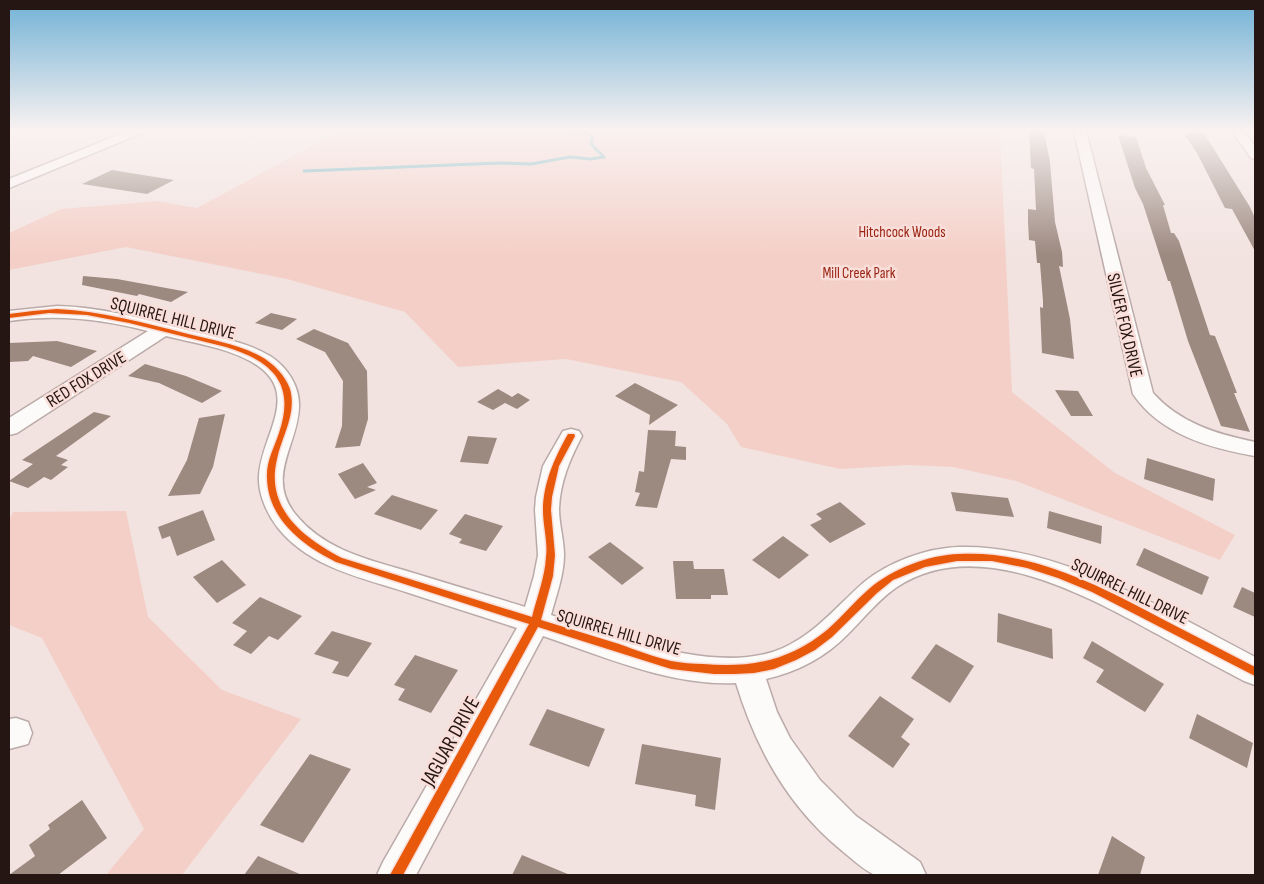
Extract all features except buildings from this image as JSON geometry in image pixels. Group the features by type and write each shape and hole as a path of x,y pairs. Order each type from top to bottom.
{"street":[{"path":"9,184 38,172"},
{"name":"SILVER FOX DRIVE","path":"1090,172 1142,394 1160,413 1192,432 1255,449"},
{"name":"SQUIRREL HILL DRIVE","path":"9,316 41,312 80,312 163,330 245,352 264,361 278,373 287,390 286,423 273,460 271,482 274,496 286,521 314,547 340,560 671,665 704,670 748,671 782,661 811,648 829,634 871,592 890,578 926,563 969,558 1016,562 1071,578 1108,595 1255,672"},
{"name":"RED FOX DRIVE","path":"9,428 163,330"},
{"name":"JAGUAR DRIVE","path":"396,875 535,623 548,576 551,555 547,510 548,497 555,466 571,436"},
{"path":"748,671 766,725 798,782 827,815 846,832 907,875"}],"green space":[{"path":"263,172 1002,172 1012,392 1115,473 1235,535 1220,560 1016,481 953,467 908,465 840,469 741,447 727,424 681,382 566,359 458,367 405,312 287,279 126,247 9,270 9,233 61,209 157,201 197,208"},
{"path":"126,511 148,617 222,690 301,719 182,875 106,875 144,829 42,638 9,625 9,520 13,512"}],"cycle path":[{"path":"9,316 57,311 101,315 228,345 259,358 269,365 281,378 288,398 285,424 273,459 272,492 286,521 310,544 339,560 671,665 714,670 734,670 774,664 793,657 829,634 873,591 890,578 923,563 957,557 992,558 1027,565 1061,575 1095,589 1255,672"},
{"path":"396,875 535,623 548,576 551,555 547,510 548,497 555,466 571,436"}],"park label":[{"name":"Hitchcock Woods","path":"902,232"},
{"name":"Mill Creek Park","path":"859,273"}]}
